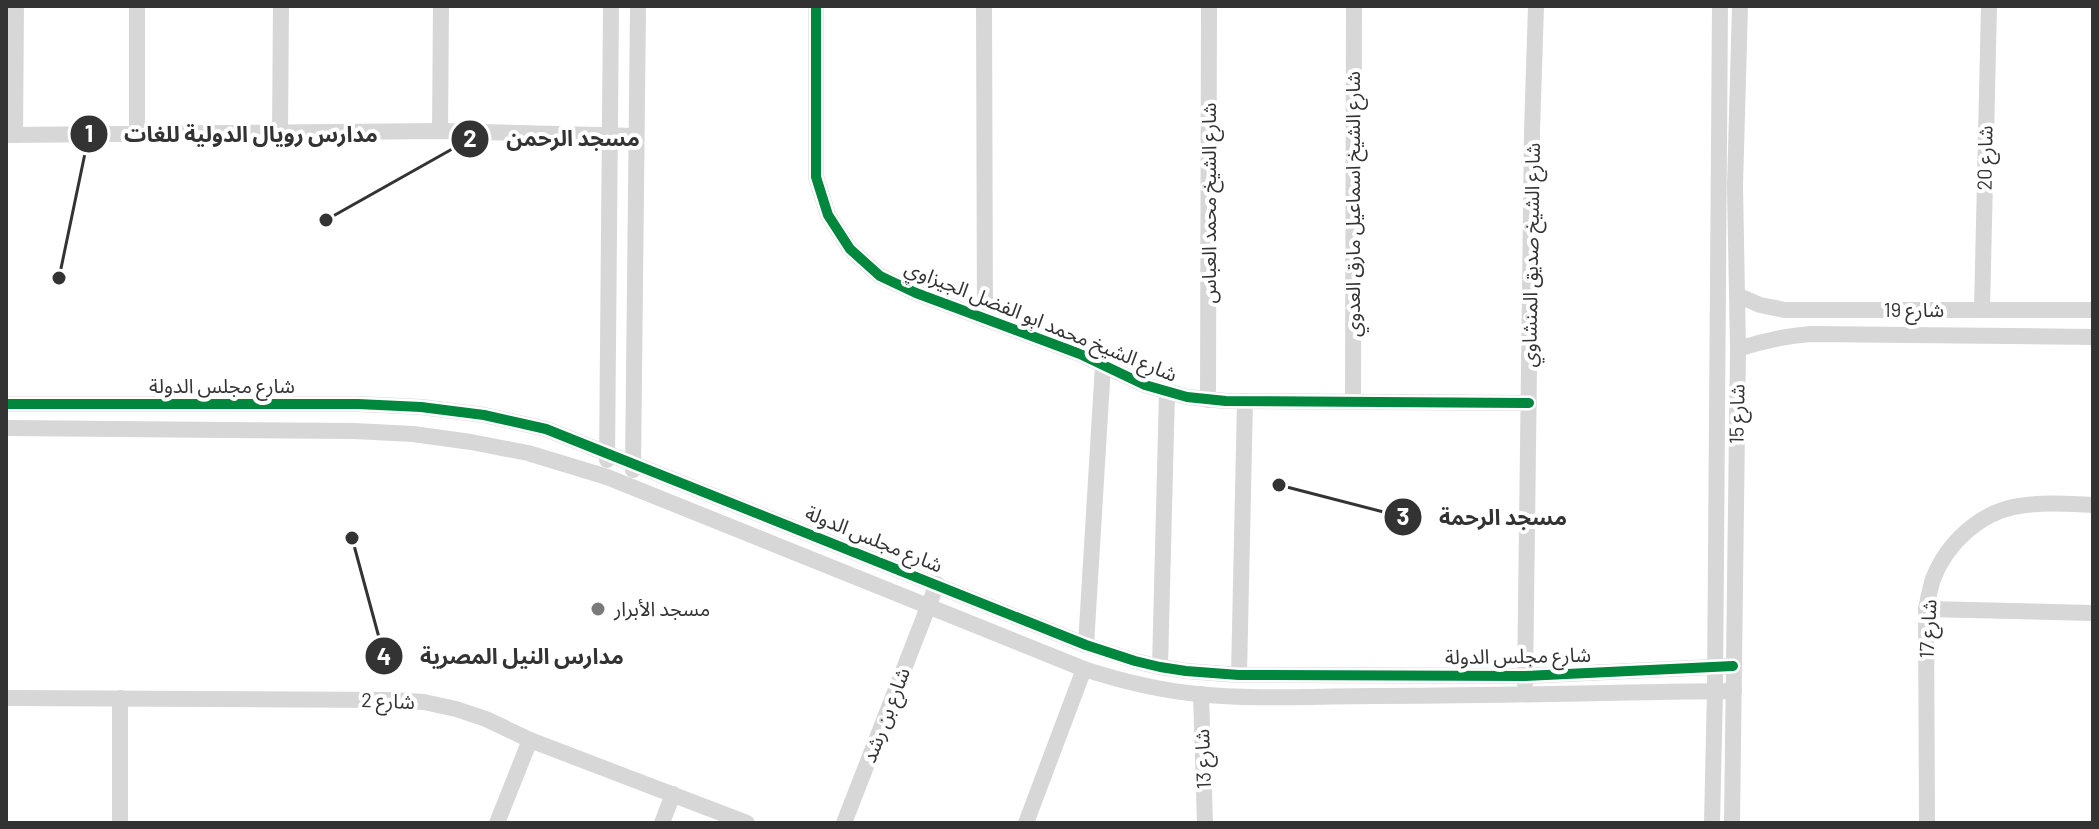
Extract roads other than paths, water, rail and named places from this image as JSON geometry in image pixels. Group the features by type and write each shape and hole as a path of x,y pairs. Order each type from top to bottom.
{"street":[{"path":"16,6 10,135 440,131 636,136"},
{"path":"137,6 137,134"},
{"path":"280,132 281,6"},
{"path":"440,131 441,6"},
{"path":"607,477 611,6"},
{"path":"633,488 638,6"},
{"name":"شارع الشيخ محمد ابو الفضل الجيزاوي","path":"816,6 816,177 828,215 850,249 880,276 916,293 1080,354 1124,376 1167,392 1208,400 1529,403"},
{"path":"984,6 985,319"},
{"name":"شارع الشيخ محمد العباس","path":"1208,400 1209,6"},
{"name":"شارع الشيخ اسماعيل مارق العدوي","path":"1353,402 1354,6"},
{"name":"شارع الشيخ صديق المنشاوي","path":"1525,696 1536,6"},
{"name":"شارع 15","path":"1720,6 1727,186 1737,295 1738,349 1732,823"},
{"name":"شارع 15","path":"1712,823 1727,186 1740,6"},
{"name":"شارع 20","path":"1982,310 1989,6"},
{"name":"شارع 19","path":"1737,295 1760,305 1785,310 2093,310"},
{"path":"2071,310 2071,337"},
{"name":"شارع 19","path":"1738,349 1761,341 1811,334 2093,337"},
{"path":"1086,645 1103,365"},
{"path":"1160,667 1167,392"},
{"path":"1245,401 1245,675 1250,696"},
{"name":"شارع مجلس الدولة","path":"6,404 358,404 421,407 484,415 546,429 1086,645 1160,667 1186,671 1245,675 1525,676 1733,666"},
{"path":"181,404 181,429"},
{"name":"شارع مجلس الدولة","path":"6,428 354,431 413,434 528,453 607,477 1084,669 1142,685 1201,694 1525,696 1734,691"},
{"name":"شارع 17","path":"1927,823 1926,609 1932,580 1945,554 1965,532 1989,516 2016,506 2093,505"},
{"name":"شارع بن رشد","path":"844,823 937,584"},
{"path":"1926,609 2093,613"},
{"path":"1026,823 1084,669"},
{"name":"شارع 13","path":"1201,694 1205,823"},
{"name":"شارع 2","path":"6,698 424,702 486,719 530,740 747,823"},
{"path":"120,698 120,823"},
{"path":"497,823 530,740"},
{"path":"662,823 673,794"}],"place":[{"name":"مسجد الرحمن","path":"326,220"},
{"name":"مدارس رويال الدولية للغات","path":"59,278"},
{"name":"مسجد الرحمة","path":"1279,485"},
{"name":"مدارس النيل المصرية","path":"352,538"},
{"name":"مسجد الأبرار","path":"598,609"}]}
